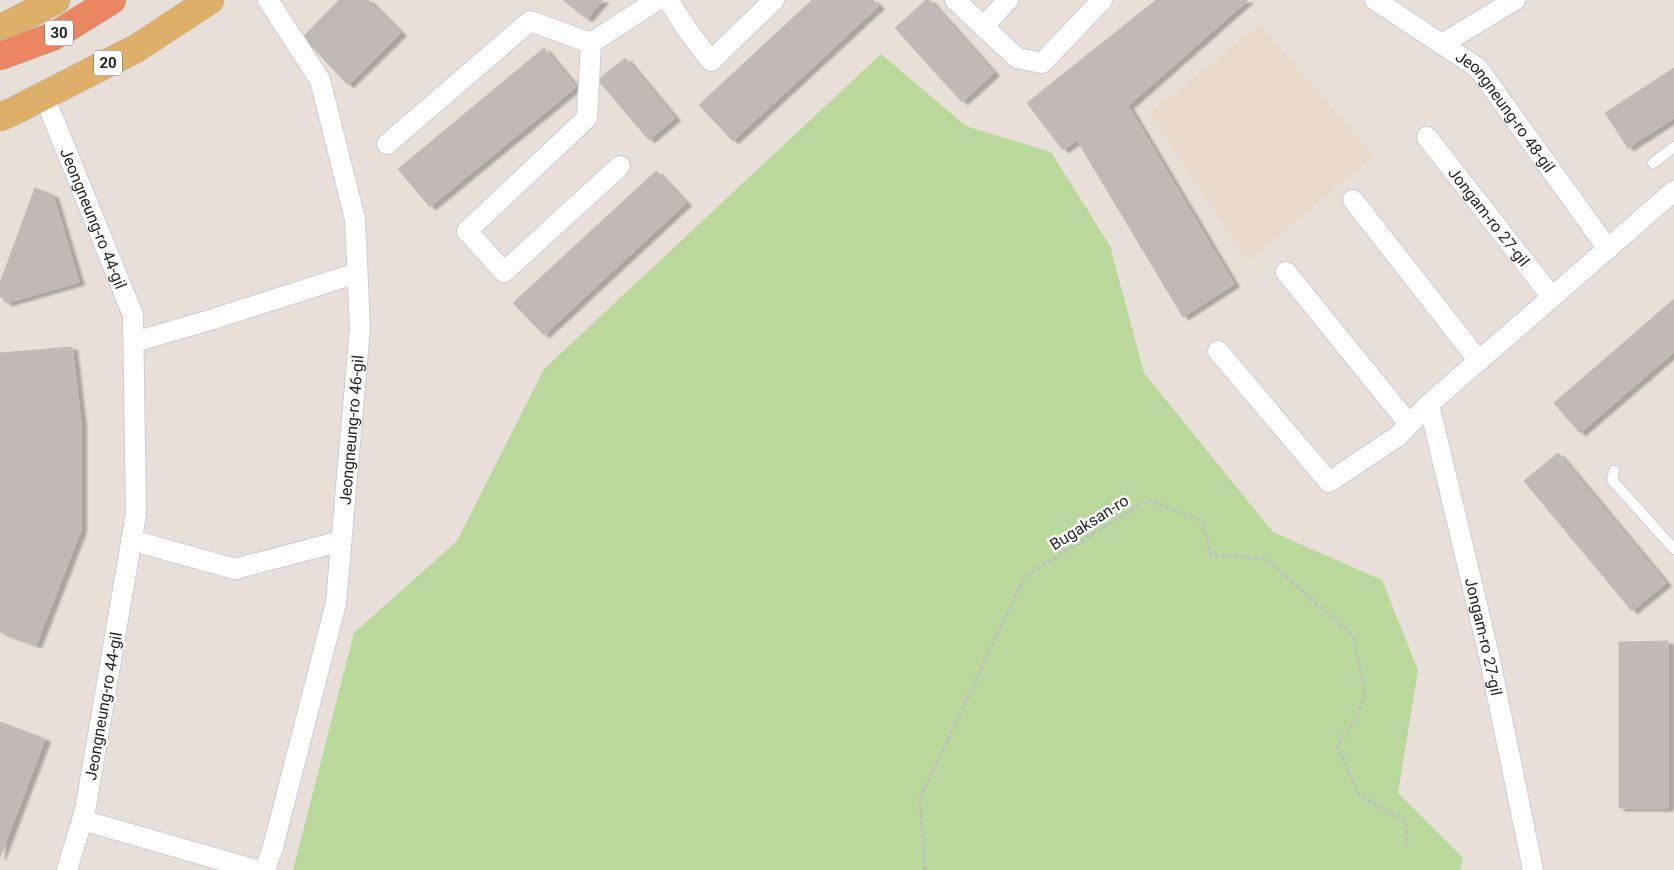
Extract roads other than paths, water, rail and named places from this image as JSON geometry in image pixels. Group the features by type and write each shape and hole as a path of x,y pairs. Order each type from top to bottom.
{"highway":[{"name":"30","path":"0,56 54,36 112,0"}],"main road":[{"name":"20","path":"0,117 137,48 210,0"},
{"path":"0,29 50,2"}],"street":[{"name":"Jeongneung-ro 46-gil","path":"265,870 273,847 336,603 360,328 355,219 320,80 268,0"},
{"path":"591,43 658,0"},
{"path":"668,0 691,36 711,61 774,0"},
{"path":"955,0 1017,58 1042,63 1102,0"},
{"path":"983,27 1008,0"},
{"name":"Jeongneung-ro 48-gil","path":"1376,0 1478,68 1608,249"},
{"path":"1442,44 1515,0"},
{"path":"387,144 530,21 591,43"},
{"path":"591,43 587,118 467,231 504,272 620,166"},
{"name":"Jeongneung-ro 44-gil","path":"44,96 134,315 136,514 82,820 67,870"},
{"name":"Jongam-ro 27-gil","path":"1427,138 1552,296"},
{"path":"1218,351 1329,482 1398,436 1429,404 1478,360 1674,191"},
{"path":"1353,200 1478,360"},
{"path":"1286,272 1409,424"},
{"path":"134,342 357,273"},
{"name":"Jongam-ro 27-gil","path":"1429,404 1488,651 1533,870"},
{"path":"131,540 235,569 341,541"},
{"path":"82,820 256,870"}],"lane":[{"path":"1653,162 1674,146"},
{"path":"1614,471 1612,480 1674,549"}]}
